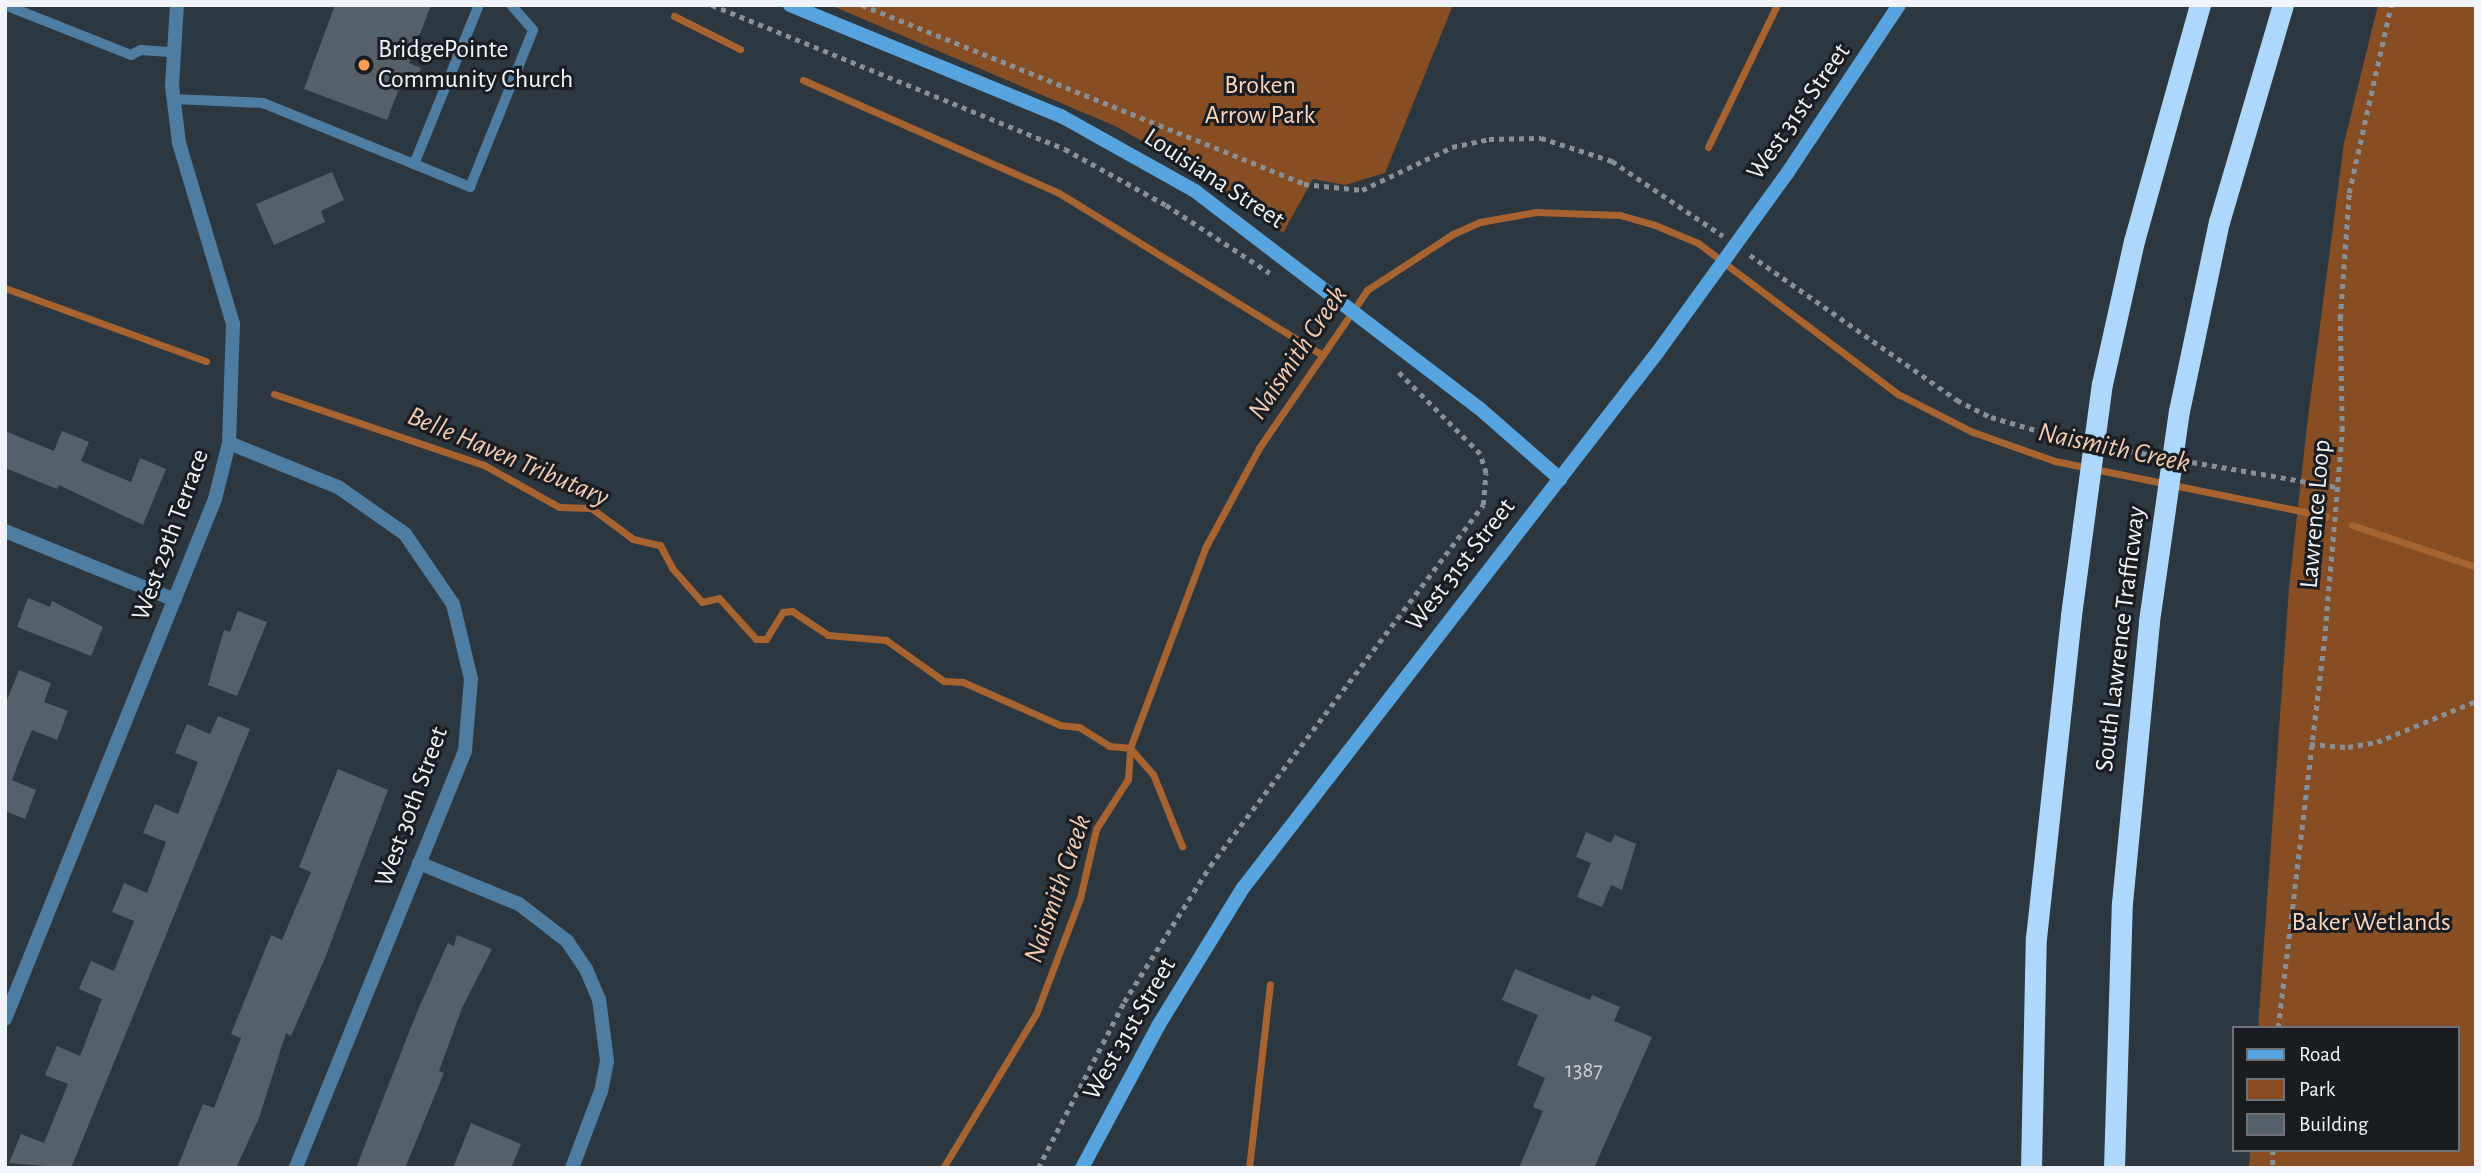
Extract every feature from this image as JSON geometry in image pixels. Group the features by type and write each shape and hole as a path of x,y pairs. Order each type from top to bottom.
{"highway":[{"name":"South Lawrence Trafficway","path":"2031,1168 2036,938 2071,615 2102,384 2137,230 2200,5"},
{"name":"South Lawrence Trafficway","path":"2114,1168 2122,903 2149,621 2179,411 2219,222 2283,5"}],"main road":[{"name":"Louisiana Street","path":"790,5 1111,141 1195,191 1292,261 1411,355 1560,479"},
{"name":"West 31st Street","path":"1082,1168 1152,1036 1243,888 1657,353 1788,172 1899,5"}],"street":[{"name":"West 29th Terrace","path":"5,1019 215,499 229,443 233,324 185,172 173,99 177,5"},
{"name":"West 30th Street","path":"229,443 338,487 372,506 421,552 453,604 469,666 470,713 465,751 296,1168"},
{"path":"5,531 175,600"},
{"path":"419,863 537,915 567,941 586,969 599,999 607,1061 601,1091 572,1168"}],"lane":[{"path":"5,5 131,55 141,50 173,52"},
{"path":"414,164 479,5"},
{"path":"173,99 264,103 470,187 533,30 511,5"}],"path":[{"path":"712,5 1065,149 1167,205 1279,278"},
{"path":"863,5 1304,184 1362,190 1452,147 1489,139 1541,138 1612,161 1727,239"},
{"name":"Lawrence Loop","path":"2278,1026 2336,487 2348,200 2362,116 2391,5"},
{"path":"1738,246 1956,401 1991,417 2077,442"},
{"path":"1038,1168 1118,1014 1210,866 1483,506 1486,473 1476,447 1397,371"},
{"path":"2104,447 2159,456"},
{"path":"2186,461 2336,487"},
{"path":"2310,744 2348,747 2377,741 2476,701"}],"green space":[{"name":"Broken Arrow Park","path":"830,5 1453,5 1385,173 1345,185 1313,179 1283,233 1185,165 1115,126"},
{"name":"Baker Wetlands","path":"2378,5 2476,5 2476,1168 2249,1168 2250,1152 2460,1152 2460,1026 2258,1026 2289,588 2308,417 2344,143"}],"building":[{"name":"BridgePointe Community Church","path":"335,5 431,5 409,63 421,68 414,86 402,81 387,120 304,89"},
{"path":"332,172 344,200 321,211 325,222 274,245 256,204"},
{"path":"5,431 54,451 62,431 89,442 81,461 131,482 140,458 166,469 143,525 59,485 57,489 5,468"},
{"path":"28,598 50,607 52,601 103,627 91,656 17,627"},
{"path":"238,611 267,622 237,696 208,685 224,630 230,632"},
{"path":"19,670 51,683 44,702 68,711 57,740 32,730 25,746 12,780 36,790 25,819 5,811 5,705"},
{"path":"218,716 250,729 71,1168 9,1163 21,1134 44,1143 68,1084 45,1075 57,1046 80,1056 102,999 79,989 91,961 114,971 134,921 112,912 124,883 147,893 166,842 143,833 155,804 178,814 198,762 175,753 187,724 210,734"},
{"path":"338,769 388,790 325,958 291,1036 286,1033 259,1118 236,1168 177,1168 203,1104 214,1108 241,1038 231,1034 271,935 282,940 311,872 299,867"},
{"path":"1586,832 1611,843 1615,835 1636,844 1622,890 1611,885 1602,907 1577,897 1591,863 1576,857"},
{"path":"457,935 492,949 462,1008 439,1071 444,1073 405,1168 356,1168 417,1012 448,943 454,946"},
{"path":"1515,969 1590,1000 1592,995 1620,1007 1614,1021 1652,1037 1594,1168 1519,1168 1543,1111 1533,1107 1545,1078 1517,1065 1538,1015 1502,1000"},
{"path":"471,1123 521,1144 511,1168 453,1168"}],"waterway":[{"path":"1708,147 1777,5"},
{"path":"674,16 740,49"},
{"path":"803,80 1059,193 1319,353"},
{"name":"Naismith Creek","path":"943,1168 1036,1014 1080,898 1096,829 1128,779 1130,748 1205,548 1259,448 1367,290 1453,234 1480,222 1536,212 1620,215 1655,225 1698,243 1898,394 1973,432 2055,461 2326,516"},
{"name":"Belle Haven Tributary","path":"5,288 206,361"},
{"name":"Belle Haven Tributary","path":"274,394 484,465 559,507 591,508 633,539 660,545 672,568 702,602 719,598 756,639 766,639 783,612 792,611 828,635 886,640 944,681 963,682 1060,725 1079,727 1109,746 1130,748 1153,774 1182,846"},
{"name":"Naismith Creek","path":"2352,525 2476,567"},
{"path":"1249,1168 1270,984"}],"place":[{"name":"BridgePointe Community Church","path":"364,65"}]}
